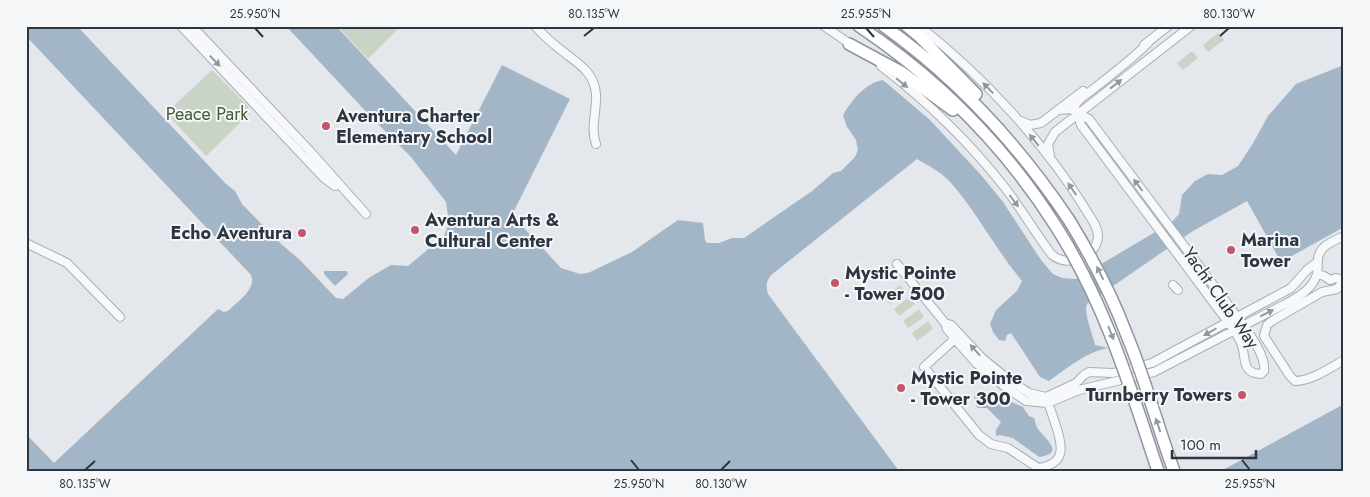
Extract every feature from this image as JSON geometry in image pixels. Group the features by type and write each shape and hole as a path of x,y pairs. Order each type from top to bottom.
{"highway":[{"path":"859,26 902,57 967,114 996,146 1035,195 1081,269 1109,328 1158,471"},
{"path":"884,26 953,82 984,112 1038,175 1069,220 1097,268 1120,318 1174,471"},
{"path":"907,26 988,107 1014,145"},
{"path":"849,44 887,63 918,83 996,146"}],"street":[{"path":"181,26 324,178 349,196"},
{"path":"192,26 309,150 366,214"},
{"path":"535,26 590,74 593,80 596,100 593,135 596,144"},
{"path":"542,26 550,41"},
{"path":"824,26 905,85 946,123 1006,189 1052,255 1060,260 1069,262 1081,258 1091,251 1096,244 1098,232 1087,211 1056,166 1012,113 972,72 919,26"},
{"path":"1078,115 1075,108 1078,101 1112,75 1168,26"},
{"path":"1056,166 1048,150 1050,138 1057,130 1191,26"},
{"path":"1012,113 1025,123 1034,125 1041,123 1134,51 1148,43"},
{"path":"1059,110 1067,108 1078,115"},
{"name":"Yacht Club Way","path":"1078,115 1089,120 1237,317 1262,358 1265,366 1264,371 1260,374 1254,374 1248,369 1245,364 1244,350 1234,330 1081,125 1078,115"},
{"path":"897,264 945,323 947,329 1009,380 1029,393 1047,400 1077,387 1113,378 1154,372 1299,296 1308,289 1317,274 1316,263 1322,249 1344,236"},
{"path":"26,243 67,263 120,317"},
{"path":"1077,387 1084,375 1089,372 1113,378 1152,363 1193,342 1293,287 1307,270 1316,263"},
{"path":"1317,274 1330,280 1336,278 1344,280 1337,289 1322,292 1267,325 1264,336 1295,381 1319,374 1344,360"},
{"path":"1293,287 1299,296"},
{"path":"958,337 924,367 979,435 991,444 1008,448 1038,468 1049,466 1058,459 1062,449 1047,400"},
{"path":"1193,342 1197,351"},
{"path":"1152,363 1154,372"}],"green space":[{"path":"337,26 401,26 368,59"},
{"path":"1218,33 1224,40 1208,52 1203,45"},
{"path":"1192,51 1198,58 1183,70 1177,63"},
{"name":"Peace Park","path":"212,70 249,107 247,109 250,113 206,156 166,113"},
{"path":"900,285 906,292 890,304 884,297"},
{"path":"909,297 915,304 899,316 894,309"},
{"path":"919,309 924,317 908,328 903,321"},
{"path":"928,321 933,329 917,341 912,333"}],"water":[{"path":"26,26 77,26 226,184 235,191 242,204 336,298 343,299 370,277 391,265 408,266 444,236 449,223 446,202 411,157 286,26 336,26 456,155 502,65 570,99 512,215 561,268 580,274 588,273 632,252 678,220 703,223 707,243 719,243 732,238 744,238 812,191 833,173 841,171 855,157 858,150 856,140 847,127 843,115 865,88 883,80 930,120 981,175 1003,202 1041,260 1053,274 1062,278 1076,279 1172,222 1179,214 1182,195 1195,181 1208,174 1222,175 1238,166 1268,116 1296,84 1344,65 1344,227 1281,262 1247,201 1193,231 1087,304 1087,318 1095,345 1108,348 1084,357 1049,381 1040,377 1011,333 1007,335 1005,341 999,340 990,324 996,310 1017,291 1022,281 952,184 940,173 917,159 772,274 767,284 768,294 899,471 32,471 26,464 26,434 54,463 218,309 224,312 228,311 241,299 249,290 252,280 251,275 26,36"},
{"path":"324,271 347,271 348,274 335,286 324,274"},
{"path":"975,395 981,401 983,397 987,397 990,404 994,405 1005,399 1023,407 1029,416 1034,418 1037,428 1049,441 1052,449 1051,452 1039,457 1013,438 996,436 996,430 1001,422 987,408 978,408 976,406"},
{"path":"1344,404 1344,471 1221,471"}],"place":[{"name":"Aventura Charter Elementary School","path":"326,126"},
{"name":"Aventura Arts & Cultural Center","path":"415,230"},
{"name":"Echo Aventura","path":"302,233"},
{"name":"Marina Tower","path":"1231,250"},
{"name":"Mystic Pointe - Tower 500","path":"835,283"},
{"name":"Mystic Pointe - Tower 300","path":"901,388"},
{"name":"Turnberry Towers","path":"1242,395"}]}
